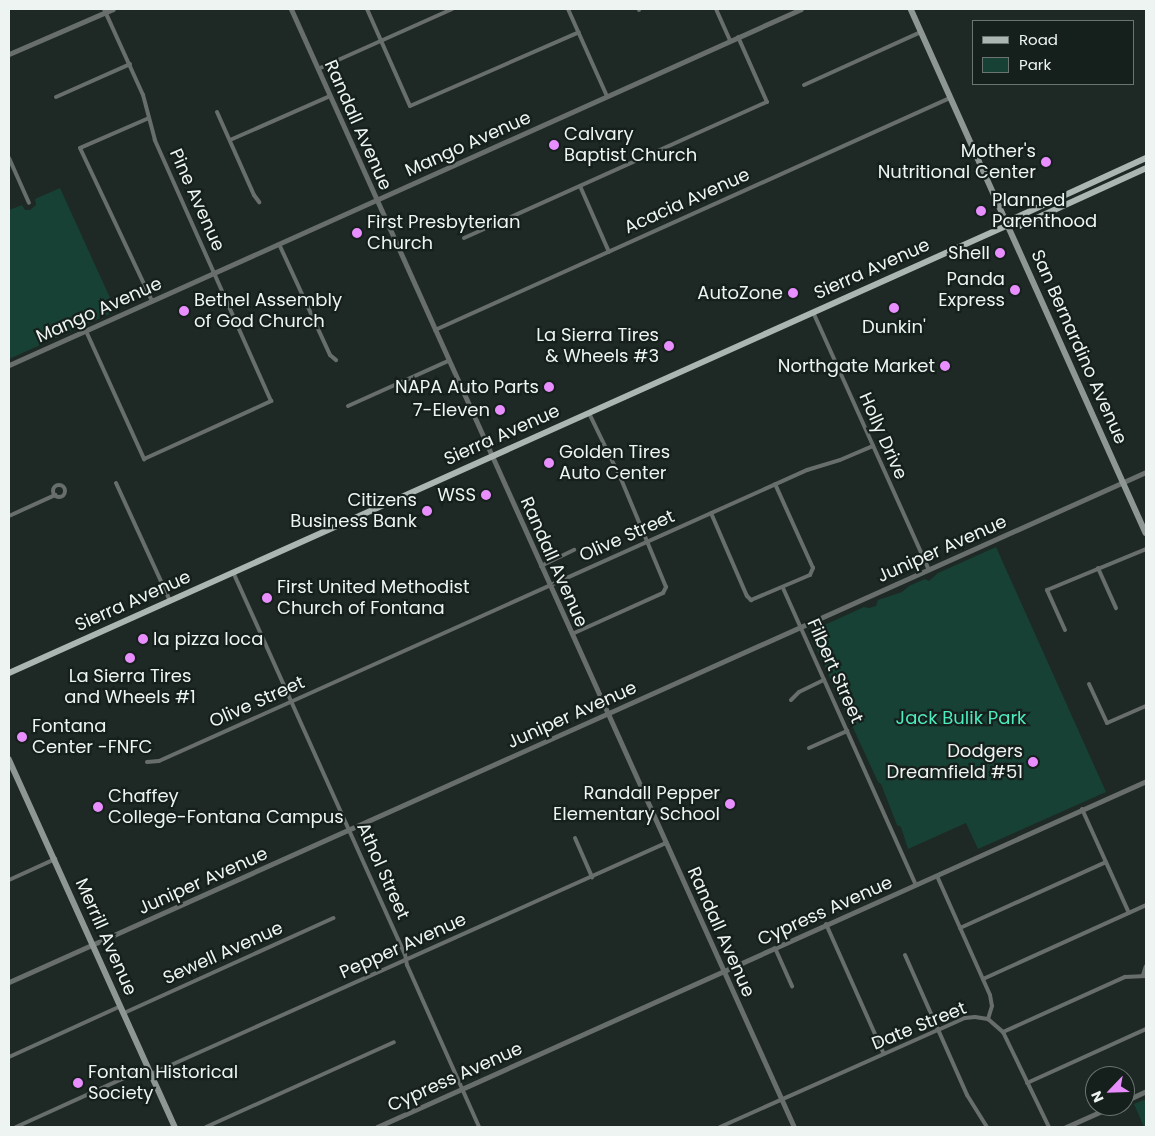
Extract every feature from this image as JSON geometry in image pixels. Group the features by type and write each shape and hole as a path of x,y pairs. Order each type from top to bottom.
{"main road":[{"name":"San Bernardino Avenue","path":"911,9 1146,533"},
{"name":"Sierra Avenue","path":"9,673 1008,225 1015,218 1146,158"},
{"path":"1108,186 1118,176 1146,164"},
{"name":"Sierra Avenue","path":"1008,225 1019,226 1146,168"},
{"name":"Merrill Avenue","path":"9,759 175,1127"}],"street":[{"path":"9,54 105,10 113,9"},
{"name":"Randall Avenue","path":"290,9 794,1127"},
{"path":"367,9 410,106 579,32"},
{"path":"318,69 452,9"},
{"path":"568,9 608,96"},
{"path":"716,9 730,40"},
{"name":"Mango Avenue","path":"9,365 802,9"},
{"name":"Pine Avenue","path":"86,331 144,459 271,401 155,140 143,95 105,10"},
{"path":"804,85 921,32"},
{"path":"464,238 767,102 738,37"},
{"path":"56,97 130,64"},
{"path":"230,140 330,96"},
{"name":"Acacia Avenue","path":"435,330 950,98"},
{"path":"217,112 254,195 259,202"},
{"path":"149,118 80,148 152,301"},
{"path":"9,158 29,203"},
{"path":"580,186 609,252"},
{"path":"279,244 330,355 336,360"},
{"name":"Holly Drive","path":"812,312 929,570"},
{"path":"348,406 448,360"},
{"path":"572,634 663,592 665,584 619,474 589,413"},
{"name":"Olive Street","path":"147,762 159,761 775,484 872,446"},
{"name":"Juniper Avenue","path":"9,982 1146,472"},
{"path":"116,483 170,601"},
{"path":"711,513 749,598 756,599 783,588 810,575 813,570 775,484"},
{"path":"9,516 55,495"},
{"path":"541,566 574,550"},
{"path":"1065,630 1047,590 1146,550"},
{"path":"1098,568 1116,608"},
{"name":"Athol Street","path":"234,572 350,830 479,1127"},
{"name":"Filbert Street","path":"783,588 916,885"},
{"path":"791,700 799,692 824,680"},
{"path":"1089,684 1107,724 1146,706"},
{"path":"809,748 847,731"},
{"path":"9,777 16,774"},
{"name":"Cypress Avenue","path":"378,1127 1146,781"},
{"path":"1082,809 1129,913"},
{"path":"574,838 592,877"},
{"name":"Pepper Avenue","path":"151,1074 666,843"},
{"path":"9,880 54,859"},
{"path":"960,928 1106,862"},
{"path":"937,876 992,1001 988,1019"},
{"path":"983,979 1146,905"},
{"name":"Sewell Avenue","path":"124,1013 333,918"},
{"path":"826,924 884,1054"},
{"path":"775,948 792,986"},
{"path":"905,955 967,1095 987,1127"},
{"path":"1049,1127 1003,1032 1125,976 1145,976 1146,966"},
{"path":"9,1057 121,1006"},
{"name":"Date Street","path":"720,1127 969,1017 988,1019 1003,1032"},
{"path":"1026,1082 1146,1029"},
{"path":"206,1127 394,1042"},
{"path":"16,1127 148,1067"},
{"path":"1066,1127 1091,1116"}],"green space":[{"path":"60,188 116,311 9,359 9,210 22,205 25,210 30,210 36,205 35,199"},
{"name":"Jack Bulik Park","path":"996,547 1106,792 978,849 966,823 908,849 901,827 897,825 881,784 878,782 809,632 864,607 876,606 878,600 902,592 909,586 925,579 929,581 938,573"},
{"path":"1146,1099 1146,1127 1144,1127 1135,1104"}],"place":[{"name":"Calvary Baptist Church","path":"554,145"},
{"name":"Mother's Nutritional Center","path":"1046,162"},
{"name":"Planned Parenthood","path":"981,211"},
{"name":"First Presbyterian Church","path":"357,233"},
{"name":"Shell","path":"1000,253"},
{"name":"Panda Express","path":"1015,290"},
{"name":"AutoZone","path":"793,293"},
{"name":"Dunkin'","path":"894,308"},
{"name":"Bethel Assembly of God Church","path":"184,311"},
{"name":"La Sierra Tires & Wheels #3","path":"669,346"},
{"name":"Northgate Market","path":"945,366"},
{"name":"NAPA Auto Parts","path":"549,387"},
{"name":"7-Eleven","path":"500,410"},
{"name":"Golden Tires Auto Center","path":"549,463"},
{"name":"WSS","path":"486,495"},
{"name":"Citizens Business Bank","path":"427,511"},
{"name":"First United Methodist Church of Fontana","path":"267,598"},
{"name":"la pizza loca","path":"143,639"},
{"name":"La Sierra Tires and Wheels #1","path":"130,658"},
{"name":"Fontana Center -FNFC","path":"22,737"},
{"name":"Dodgers Dreamfield #51","path":"1033,762"},
{"name":"Randall Pepper Elementary School","path":"730,804"},
{"name":"Chaffey College-Fontana Campus","path":"98,807"},
{"name":"Fontan Historical Society","path":"78,1083"}]}
